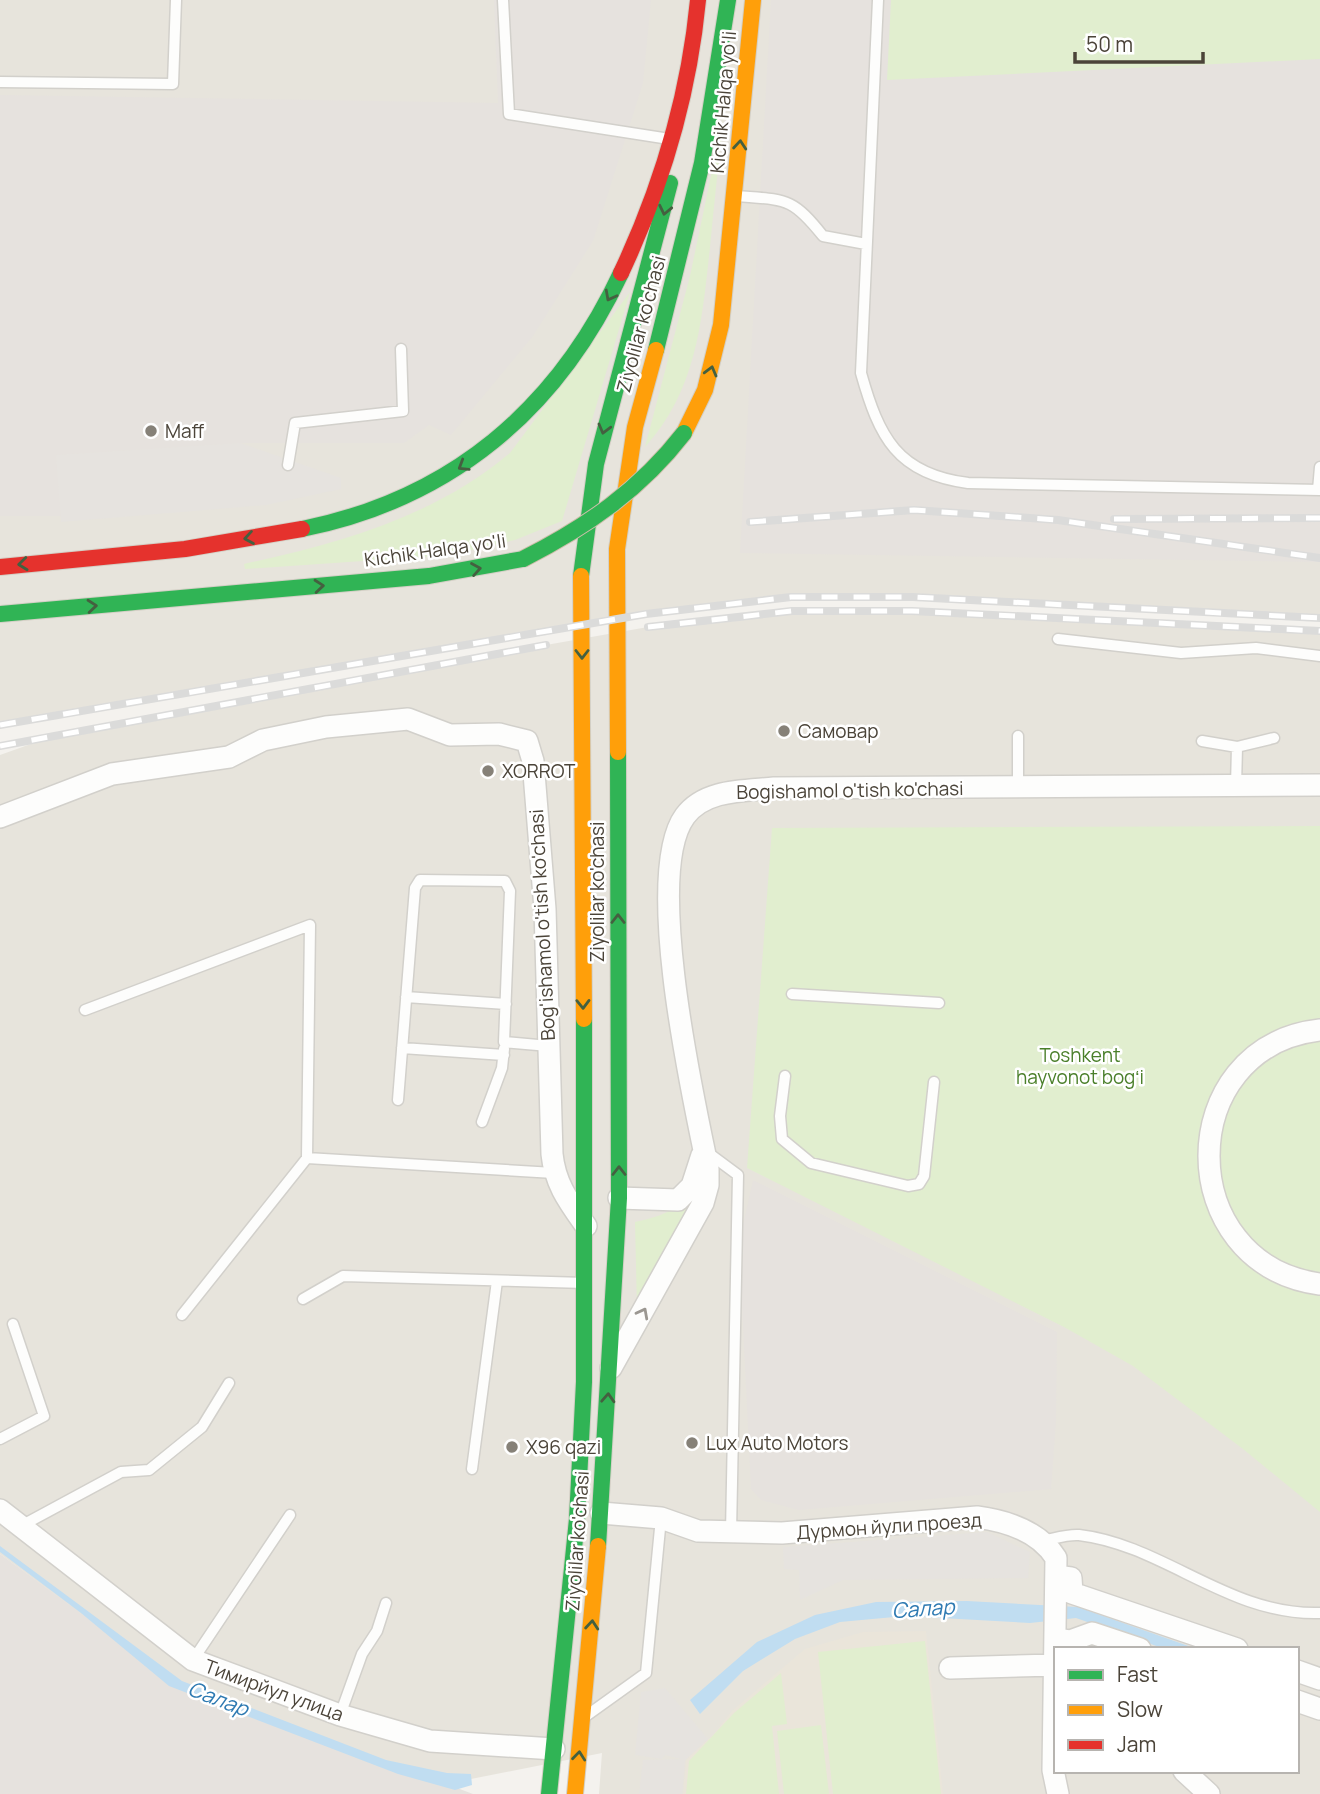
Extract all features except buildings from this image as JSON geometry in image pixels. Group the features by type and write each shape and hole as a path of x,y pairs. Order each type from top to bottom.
{"main road":[{"name":"Kichik Halqa yo'li","path":"0,567 190,547 314,525 404,498 477,457 538,400 599,317 638,236 674,140 693,46 698,0"},
{"name":"Ziyolilar ko'chasi","path":"575,1794 601,1513 619,1198 617,549 635,427 702,163 728,0"},
{"name":"Kichik Halqa yo'li","path":"0,614 429,576 523,559 607,511 643,481 684,433 705,390 716,346 736,196 753,0"},
{"name":"Ziyolilar ko'chasi","path":"549,1794 577,1519 585,1283 581,564 596,464 663,219 674,140"},
{"path":"583,953 618,952"},
{"path":"564,1655 589,1658"}],"street":[{"name":"Bog'ishamol o'tish ko'chasi","path":"0,817 112,774 229,757 263,740 326,727 408,719 450,735 499,734 527,741 533,761 545,909 554,1173 563,1195 586,1226"},
{"name":"Bogishamol o'tish ko'chasi","path":"609,1372 703,1203 708,1185 669,953 672,843 686,814 715,794 774,788 1320,785"},
{"path":"1320,1030 1305,1031 1275,1044 1247,1063 1228,1086 1214,1115 1208,1144 1208,1170 1214,1199 1232,1233 1258,1261 1299,1282 1320,1284"},
{"name":"Bogishamol o'tish ko'chasi","path":"619,1198 678,1200 692,1186 704,1150"},
{"name":"Тимирйул улица","path":"0,1510 193,1660 340,1714 430,1741 554,1749"},
{"name":"Дурмон йули проезд","path":"601,1513 661,1518 698,1531 731,1533 782,1533 977,1517 1010,1525 1041,1541"},
{"path":"1041,1541 1056,1558 1055,1647"},
{"path":"1056,1585 1071,1578 1072,1592 1231,1647"},
{"path":"1055,1633 1070,1641 1092,1633 1134,1647"},
{"path":"950,1668 1054,1673"},
{"path":"1299,1672 1320,1679"},
{"path":"1299,1702 1320,1709"},
{"path":"1054,1722 1053,1770 1058,1794"},
{"path":"1186,1773 1209,1794"}],"lane":[{"path":"0,82 173,84 176,0"},
{"path":"502,0 509,114 674,140"},
{"path":"878,0 862,373 870,405 887,438 909,465 938,480 968,483 1319,490 1320,467"},
{"path":"736,196 780,200 802,210 823,236 866,244"},
{"path":"288,465 295,423 402,411 401,349"},
{"path":"1058,639 1181,653 1256,648 1320,656"},
{"path":"1018,736 1018,787"},
{"path":"1202,741 1237,747 1274,738"},
{"path":"1236,786 1237,747"},
{"path":"398,1100 415,888 420,880 505,881 510,891 504,1055 482,1122"},
{"path":"85,1010 310,925 307,1158 182,1315"},
{"path":"792,994 939,1003"},
{"path":"407,997 506,1004"},
{"path":"504,1042 549,1046"},
{"path":"402,1048 504,1055"},
{"path":"785,1076 780,1116 782,1139 795,1152 811,1163 908,1186 919,1184 924,1176 934,1082"},
{"path":"704,1150 738,1175 731,1533"},
{"path":"307,1158 554,1173"},
{"path":"303,1299 343,1276 585,1283"},
{"path":"472,1469 498,1281"},
{"path":"0,1439 44,1416 13,1324"},
{"path":"20,1526 121,1472 149,1470 202,1427 229,1383"},
{"path":"193,1660 290,1515"},
{"path":"583,1717 646,1674 661,1518"},
{"path":"1041,1541 1077,1535 1120,1545 1236,1598 1276,1610 1320,1613"},
{"path":"340,1714 362,1654 377,1631 386,1603"}],"shaded area":[{"path":"0,0 1320,0 1320,618 913,597 791,597 646,614 0,725"},
{"path":"494,0 651,0 643,83 593,241 533,336 451,435 429,425 404,443 240,443 56,455 61,516 0,516 0,95 498,103"},
{"path":"771,0 1320,0 1320,562 740,553"},
{"path":"240,443 341,478 341,489 266,505 61,522 56,455"},
{"path":"792,611 912,611 1320,631 1320,1794 599,1794 602,1753 471,1779 418,1774 173,1682 0,1554 0,755 59,734 648,627"},
{"path":"753,1180 1057,1332 1056,1421 1051,1489 799,1510 761,1500 751,1489 739,1243"},
{"path":"987,1532 1030,1552 1028,1578 843,1580 800,1600 799,1570 784,1569 783,1547"},
{"path":"0,1554 175,1682 473,1794 0,1794"},
{"path":"926,1631 943,1794 683,1794 686,1760 714,1734 732,1711 805,1649 863,1632"},
{"path":"665,1688 708,1739 685,1760 682,1794 639,1794 643,1760 681,1759 665,1755 662,1759 635,1755 641,1692"}],"green space":[{"path":"891,0 1320,0 1320,59 887,80"},
{"path":"723,119 704,301 694,353 676,402 645,447 690,276"},
{"path":"630,292 562,521 515,540 450,555 245,569 244,564 315,547 384,525 418,511 481,475 510,453"},
{"name":"Toshkent hayvonot bogʻi","path":"1320,826 1320,1512 1243,1449 1133,1366 1064,1327 747,1168 772,828"},
{"path":"701,1186 637,1309 635,1222 671,1210"},
{"path":"925,1641 941,1794 833,1794 818,1652"},
{"path":"781,1673 787,1724 772,1726 779,1794 686,1794 689,1761 734,1713"},
{"path":"821,1725 829,1794 784,1794 777,1731"}],"water":[{"name":"Салар","path":"0,1546 182,1681 386,1760 447,1773 471,1774 472,1785 455,1790 398,1774 169,1686 81,1613 0,1552"},
{"name":"Салар","path":"967,1601 1078,1607 1191,1647 1159,1647 1076,1618 1030,1623 905,1616 840,1622 795,1639 743,1671 700,1714 690,1700 757,1642 815,1615 876,1602"}],"railway":[{"path":"750,522 914,510 1058,520 1320,558"},
{"path":"1114,519 1320,518"},
{"path":"0,725 646,614 791,597 913,597 1320,618"},
{"path":"648,627 792,611 912,611 1320,631"},
{"path":"0,746 546,645"}],"traffic: fast":[{"path":"656,350 702,163 728,0"},
{"path":"581,576 596,464 670,183"},
{"path":"302,529 356,515 406,496 452,471 493,441 531,406 565,367 595,322 621,273"},
{"path":"523,559 569,534 611,505 649,472 684,433"},
{"path":"0,614 429,576 523,559"},
{"path":"598,1546 619,1198 618,752"},
{"path":"549,1794 577,1519 584,1382 584,1019"}],"traffic: slow":[{"path":"684,433 705,390 721,325 753,0"},
{"path":"618,752 617,549 635,427 656,350"},
{"path":"581,576 584,1019"},
{"path":"575,1794 598,1546"}],"traffic: jam":[{"path":"621,273 649,208 671,140 688,70 698,0"},
{"path":"0,567 185,549 302,529"}],"place":[{"name":"Maff","path":"151,431"},
{"name":"Самовар","path":"784,731"},
{"name":"XORROT","path":"488,771"},
{"name":"Lux Auto Motors","path":"692,1443"},
{"name":"X96 qazi","path":"512,1447"}]}
